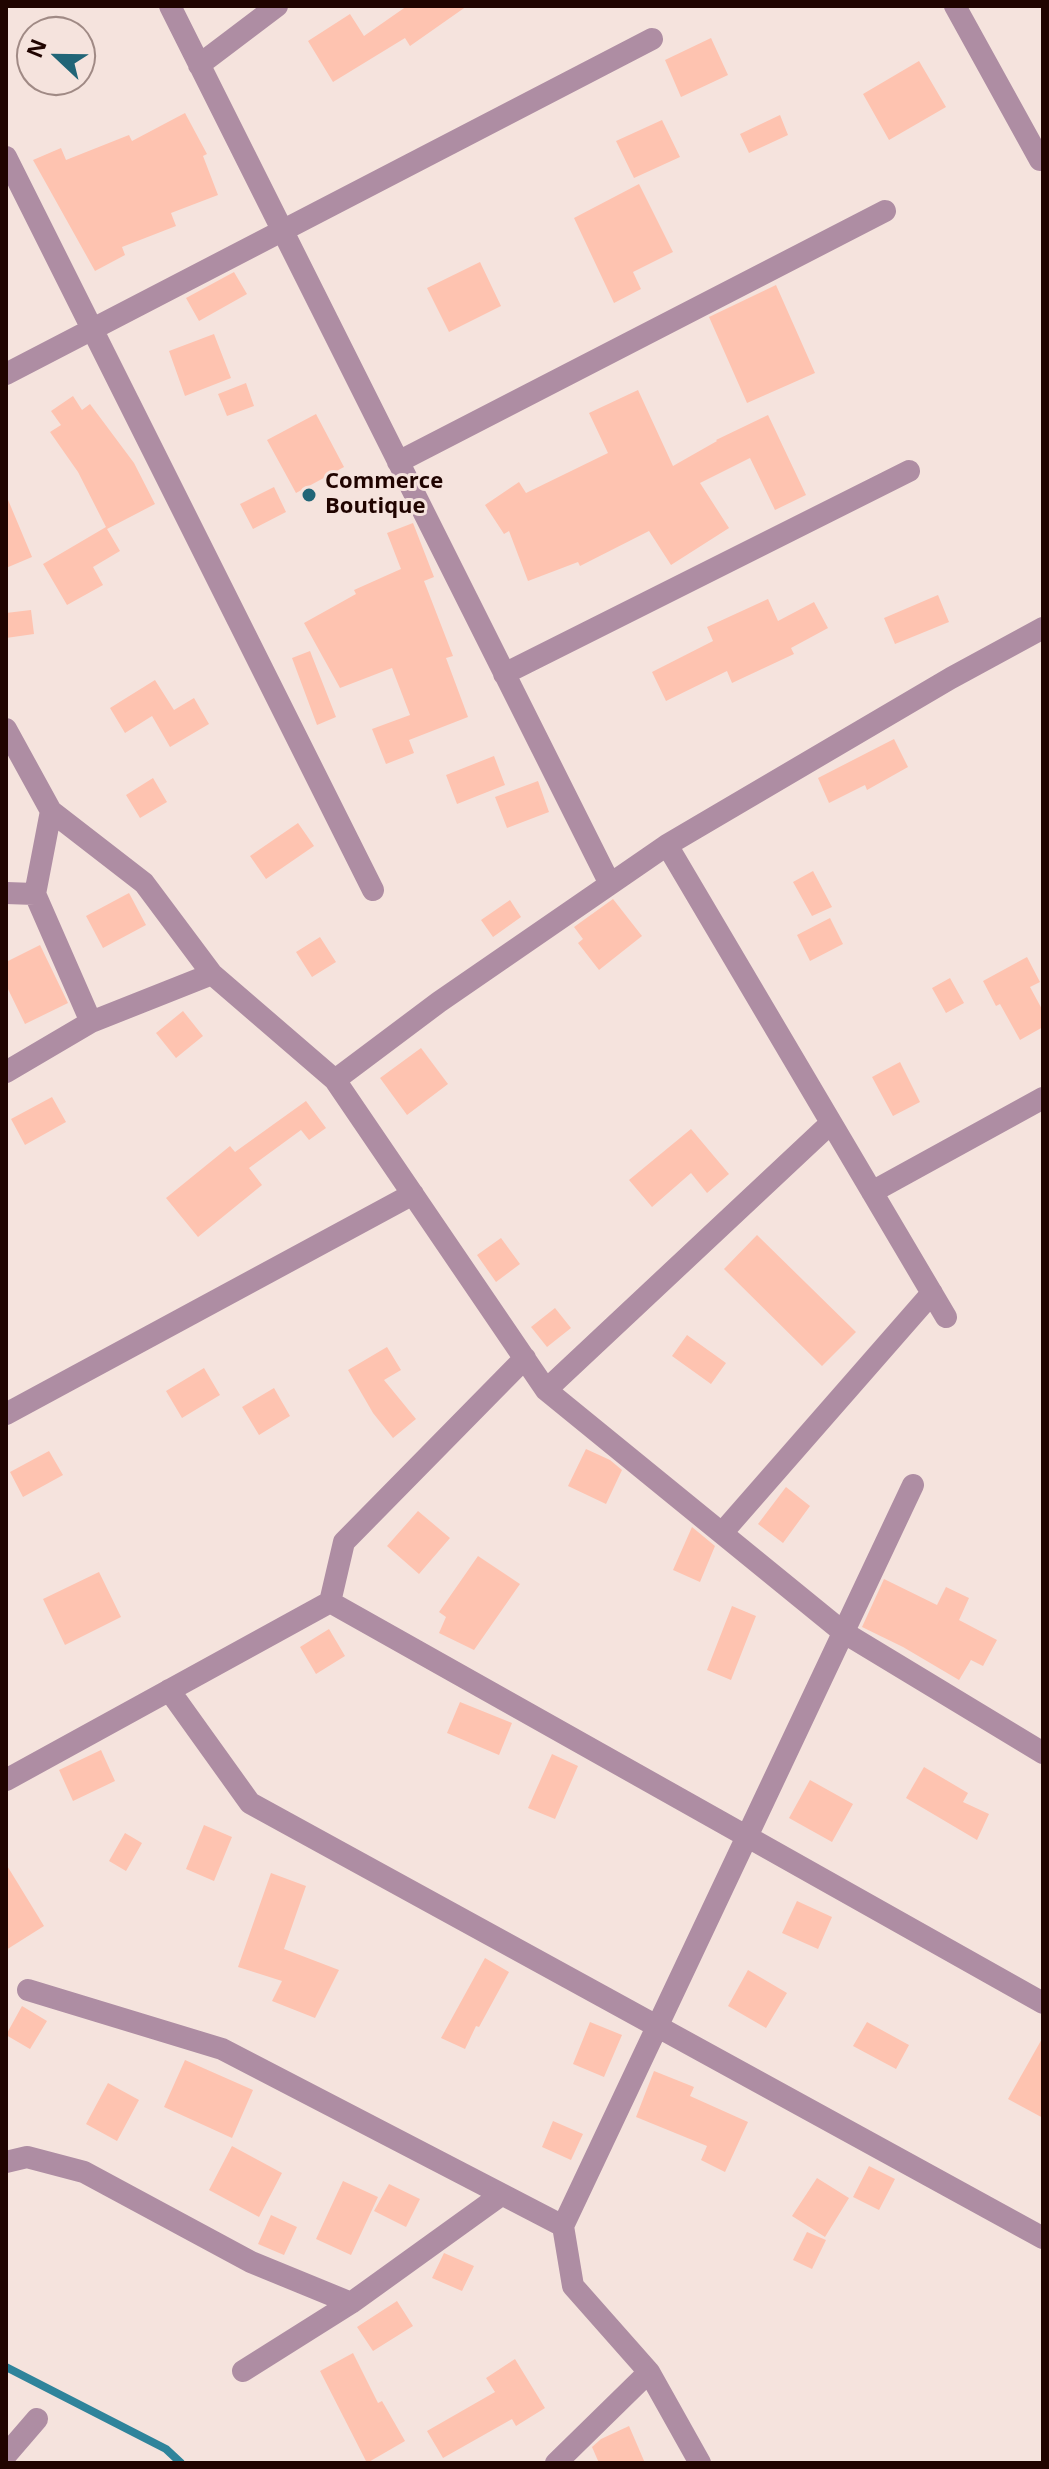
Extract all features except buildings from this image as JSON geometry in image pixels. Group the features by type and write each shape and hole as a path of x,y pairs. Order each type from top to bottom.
{"street":[{"path":"170,6 610,884"},
{"path":"199,65 277,6"},
{"path":"955,6 1040,160"},
{"path":"6,374 652,39"},
{"path":"6,157 373,890"},
{"path":"398,462 885,211"},
{"path":"504,674 909,471"},
{"path":"335,1080 439,1002 667,845 951,678 1043,628"},
{"path":"6,729 51,811 144,883 212,974 335,1080 546,1390 843,1632 1043,1753"},
{"path":"51,811 35,894 91,1022"},
{"path":"667,845 946,1317"},
{"path":"6,893 35,894"},
{"path":"6,1072 91,1022 212,974"},
{"path":"872,1192 1043,1098"},
{"path":"546,1390 831,1123"},
{"path":"6,1414 413,1194"},
{"path":"722,1533 932,1293"},
{"path":"6,1780 330,1602 344,1542 525,1358"},
{"path":"700,2463 649,2372 573,2286 563,2226 913,1485"},
{"path":"330,1602 1043,2003"},
{"path":"169,1690 250,1803 1043,2238"},
{"path":"28,1990 222,2049 563,2226"},
{"path":"6,2162 27,2157 84,2172 251,2262 351,2303"},
{"path":"243,2371 351,2303 501,2195"},
{"path":"556,2463 649,2372"},
{"path":"6,2455 37,2419"}],"waterway":[{"path":"6,2367 166,2449 181,2463"}],"place":[{"name":"Commerce Boutique","path":"309,495"}]}
